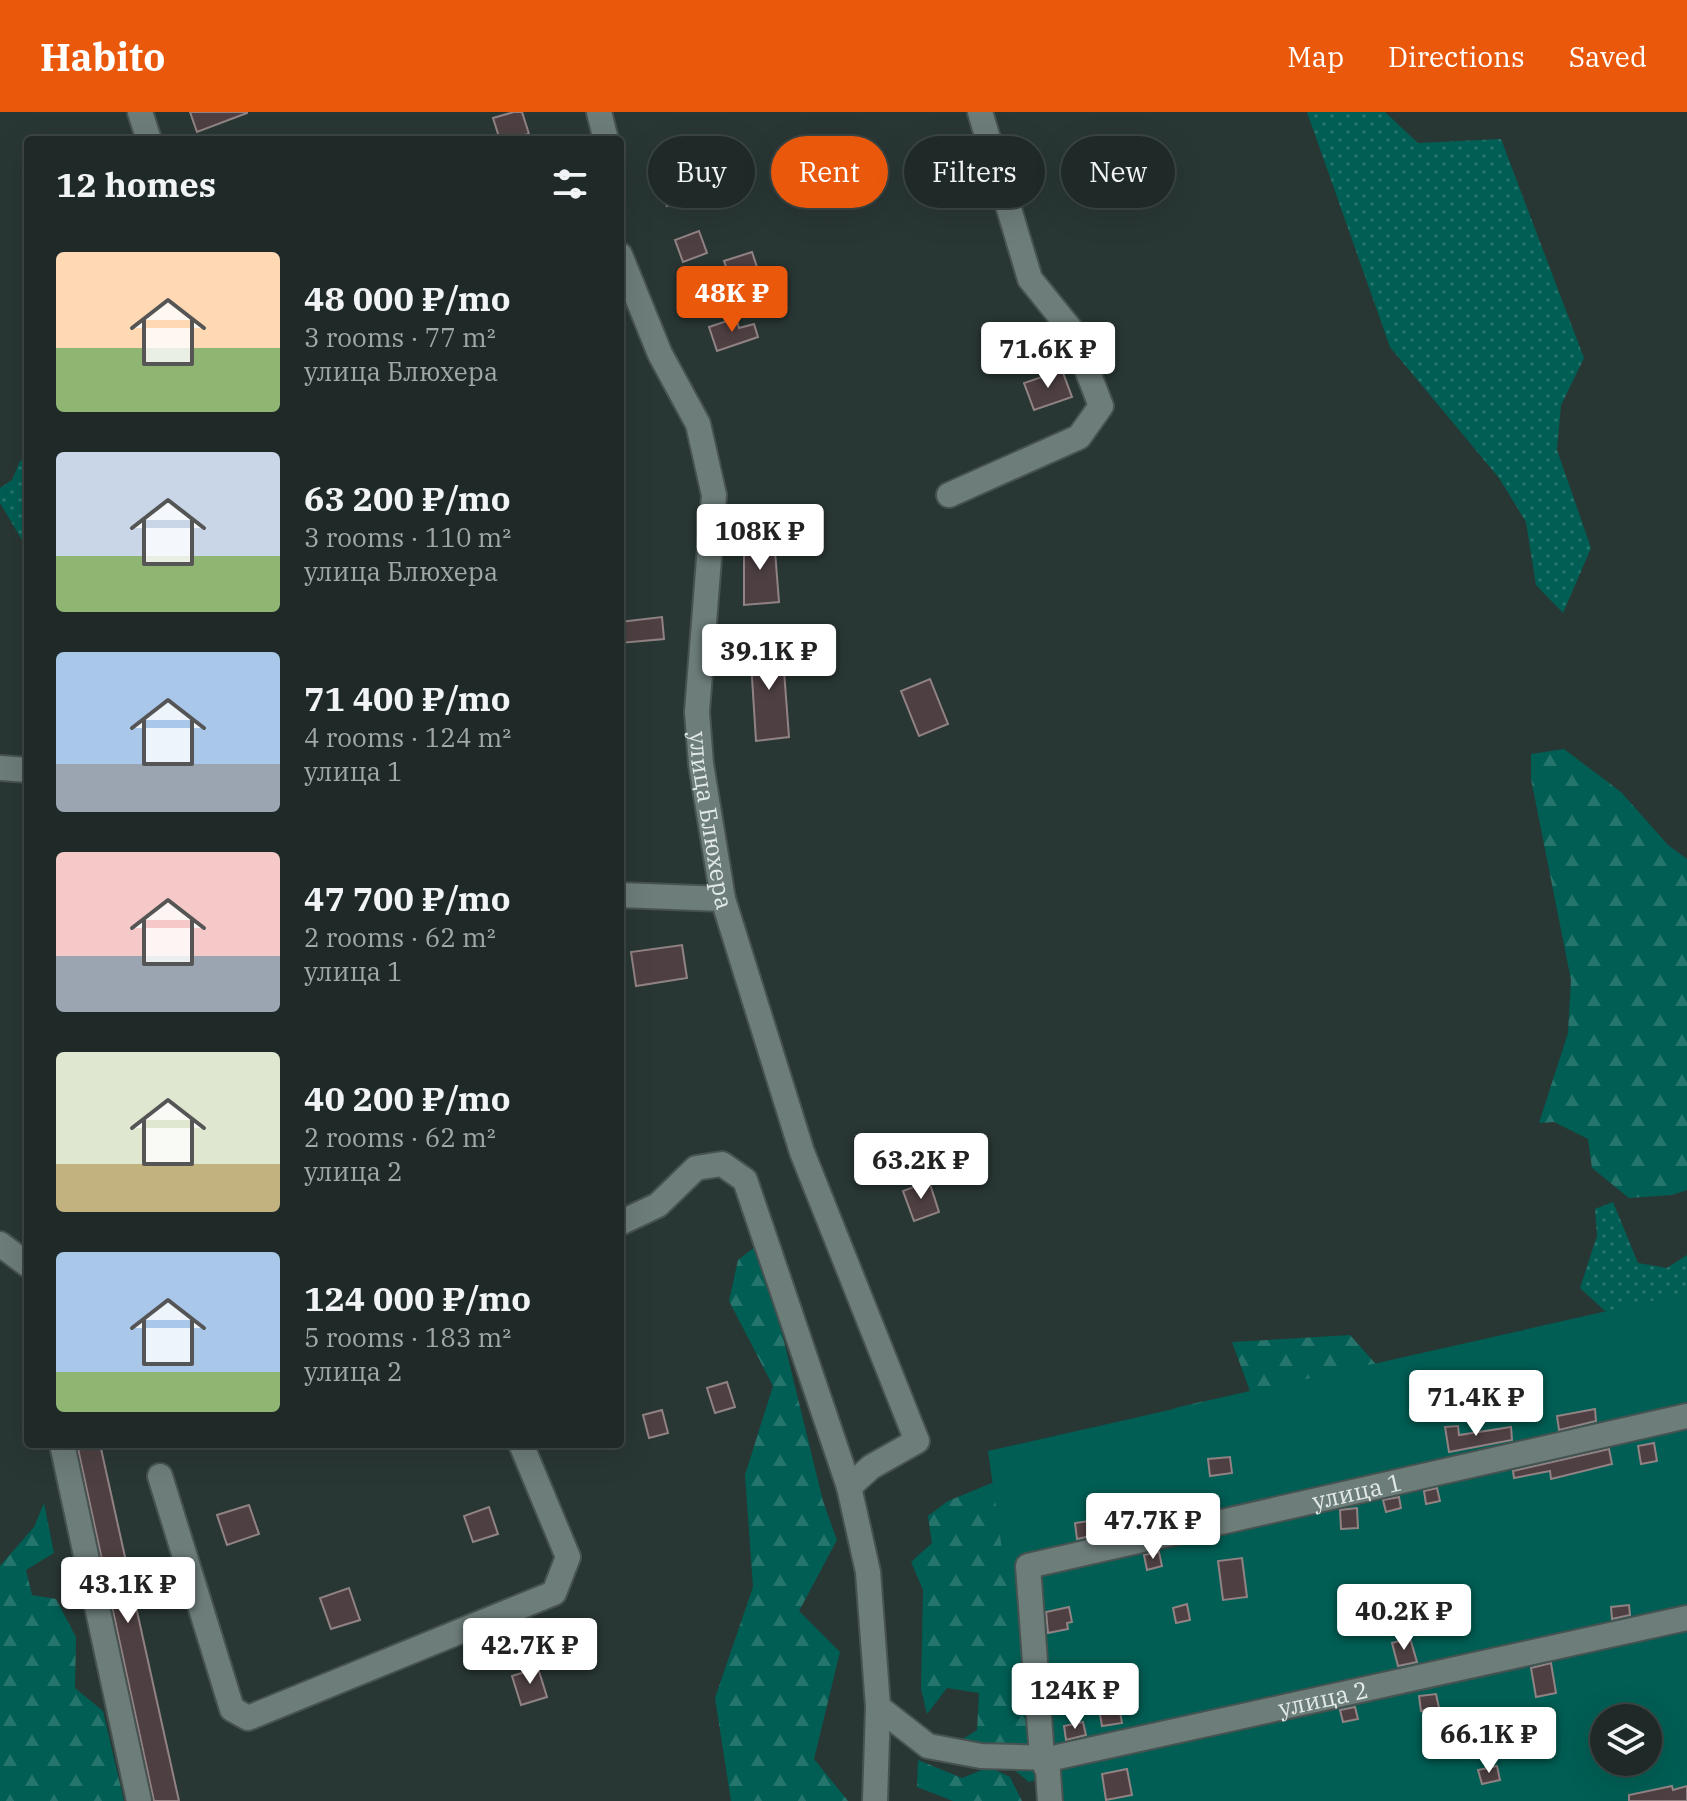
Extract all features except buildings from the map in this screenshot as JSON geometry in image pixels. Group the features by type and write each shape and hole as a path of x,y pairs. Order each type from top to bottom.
{"street":[{"path":"140,112 148,136"},
{"path":"599,112 605,136"},
{"path":"949,495 1079,437 1101,406 1072,331 1030,279 980,112"},
{"name":"улица Блюхера","path":"624,265 660,354 698,424 714,495 697,712 701,764 723,899 802,1152 917,1441 871,1467 849,1487"},
{"path":"0,768 24,770"},
{"path":"624,895 723,899"},
{"path":"624,1221 658,1205 696,1168 722,1164 745,1180 849,1487 868,1572 878,1707 875,1801"},
{"path":"0,1244 24,1262"},
{"name":"улица 1","path":"1047,1757 1028,1566 1687,1416"},
{"path":"63,1448 139,1801"},
{"path":"160,1476 232,1709 248,1718 554,1593 568,1557 523,1448"},
{"name":"улица 2","path":"878,1707 928,1746 981,1756 1047,1757 1687,1618"},
{"path":"1047,1757 1050,1801"}],"green space":[{"path":"1307,112 1385,112 1418,143 1501,139 1584,358 1561,405 1557,450 1591,548 1563,613 1536,585 1526,522 1499,478 1390,347"},
{"path":"24,459 24,543 0,503 0,488 12,480 20,461"},
{"path":"1564,749 1621,792 1668,845 1687,859 1687,1190 1672,1195 1629,1198 1592,1168 1588,1139 1554,1122 1539,1123 1568,1033 1571,980 1531,779 1531,754"},
{"path":"1613,1202 1638,1263 1667,1268 1687,1255 1687,1299 1645,1308 1605,1311 1580,1288 1597,1236 1595,1209"},
{"path":"760,1243 823,1501 837,1540 799,1611 840,1652 814,1759 848,1801 731,1801 715,1698 753,1587 745,1475 773,1386 729,1301 738,1260"},
{"path":"1687,1293 1687,1801 1038,1801 988,1451"},
{"path":"1350,1335 1390,1380 1170,1409 1250,1391 1232,1342"},
{"path":"999,1480 1023,1588 1035,1780 1029,1782 985,1746 963,1739 977,1730 979,1693 947,1688 927,1714 921,1689 923,1590 911,1562 932,1543 928,1516 948,1501"},
{"path":"44,1503 54,1553 26,1570 32,1595 56,1599 76,1637 75,1688 103,1711 124,1801 0,1801 0,1566 34,1527"},
{"path":"918,1760 962,1778 989,1767 1010,1777 1022,1801 953,1801 917,1787"}]}
